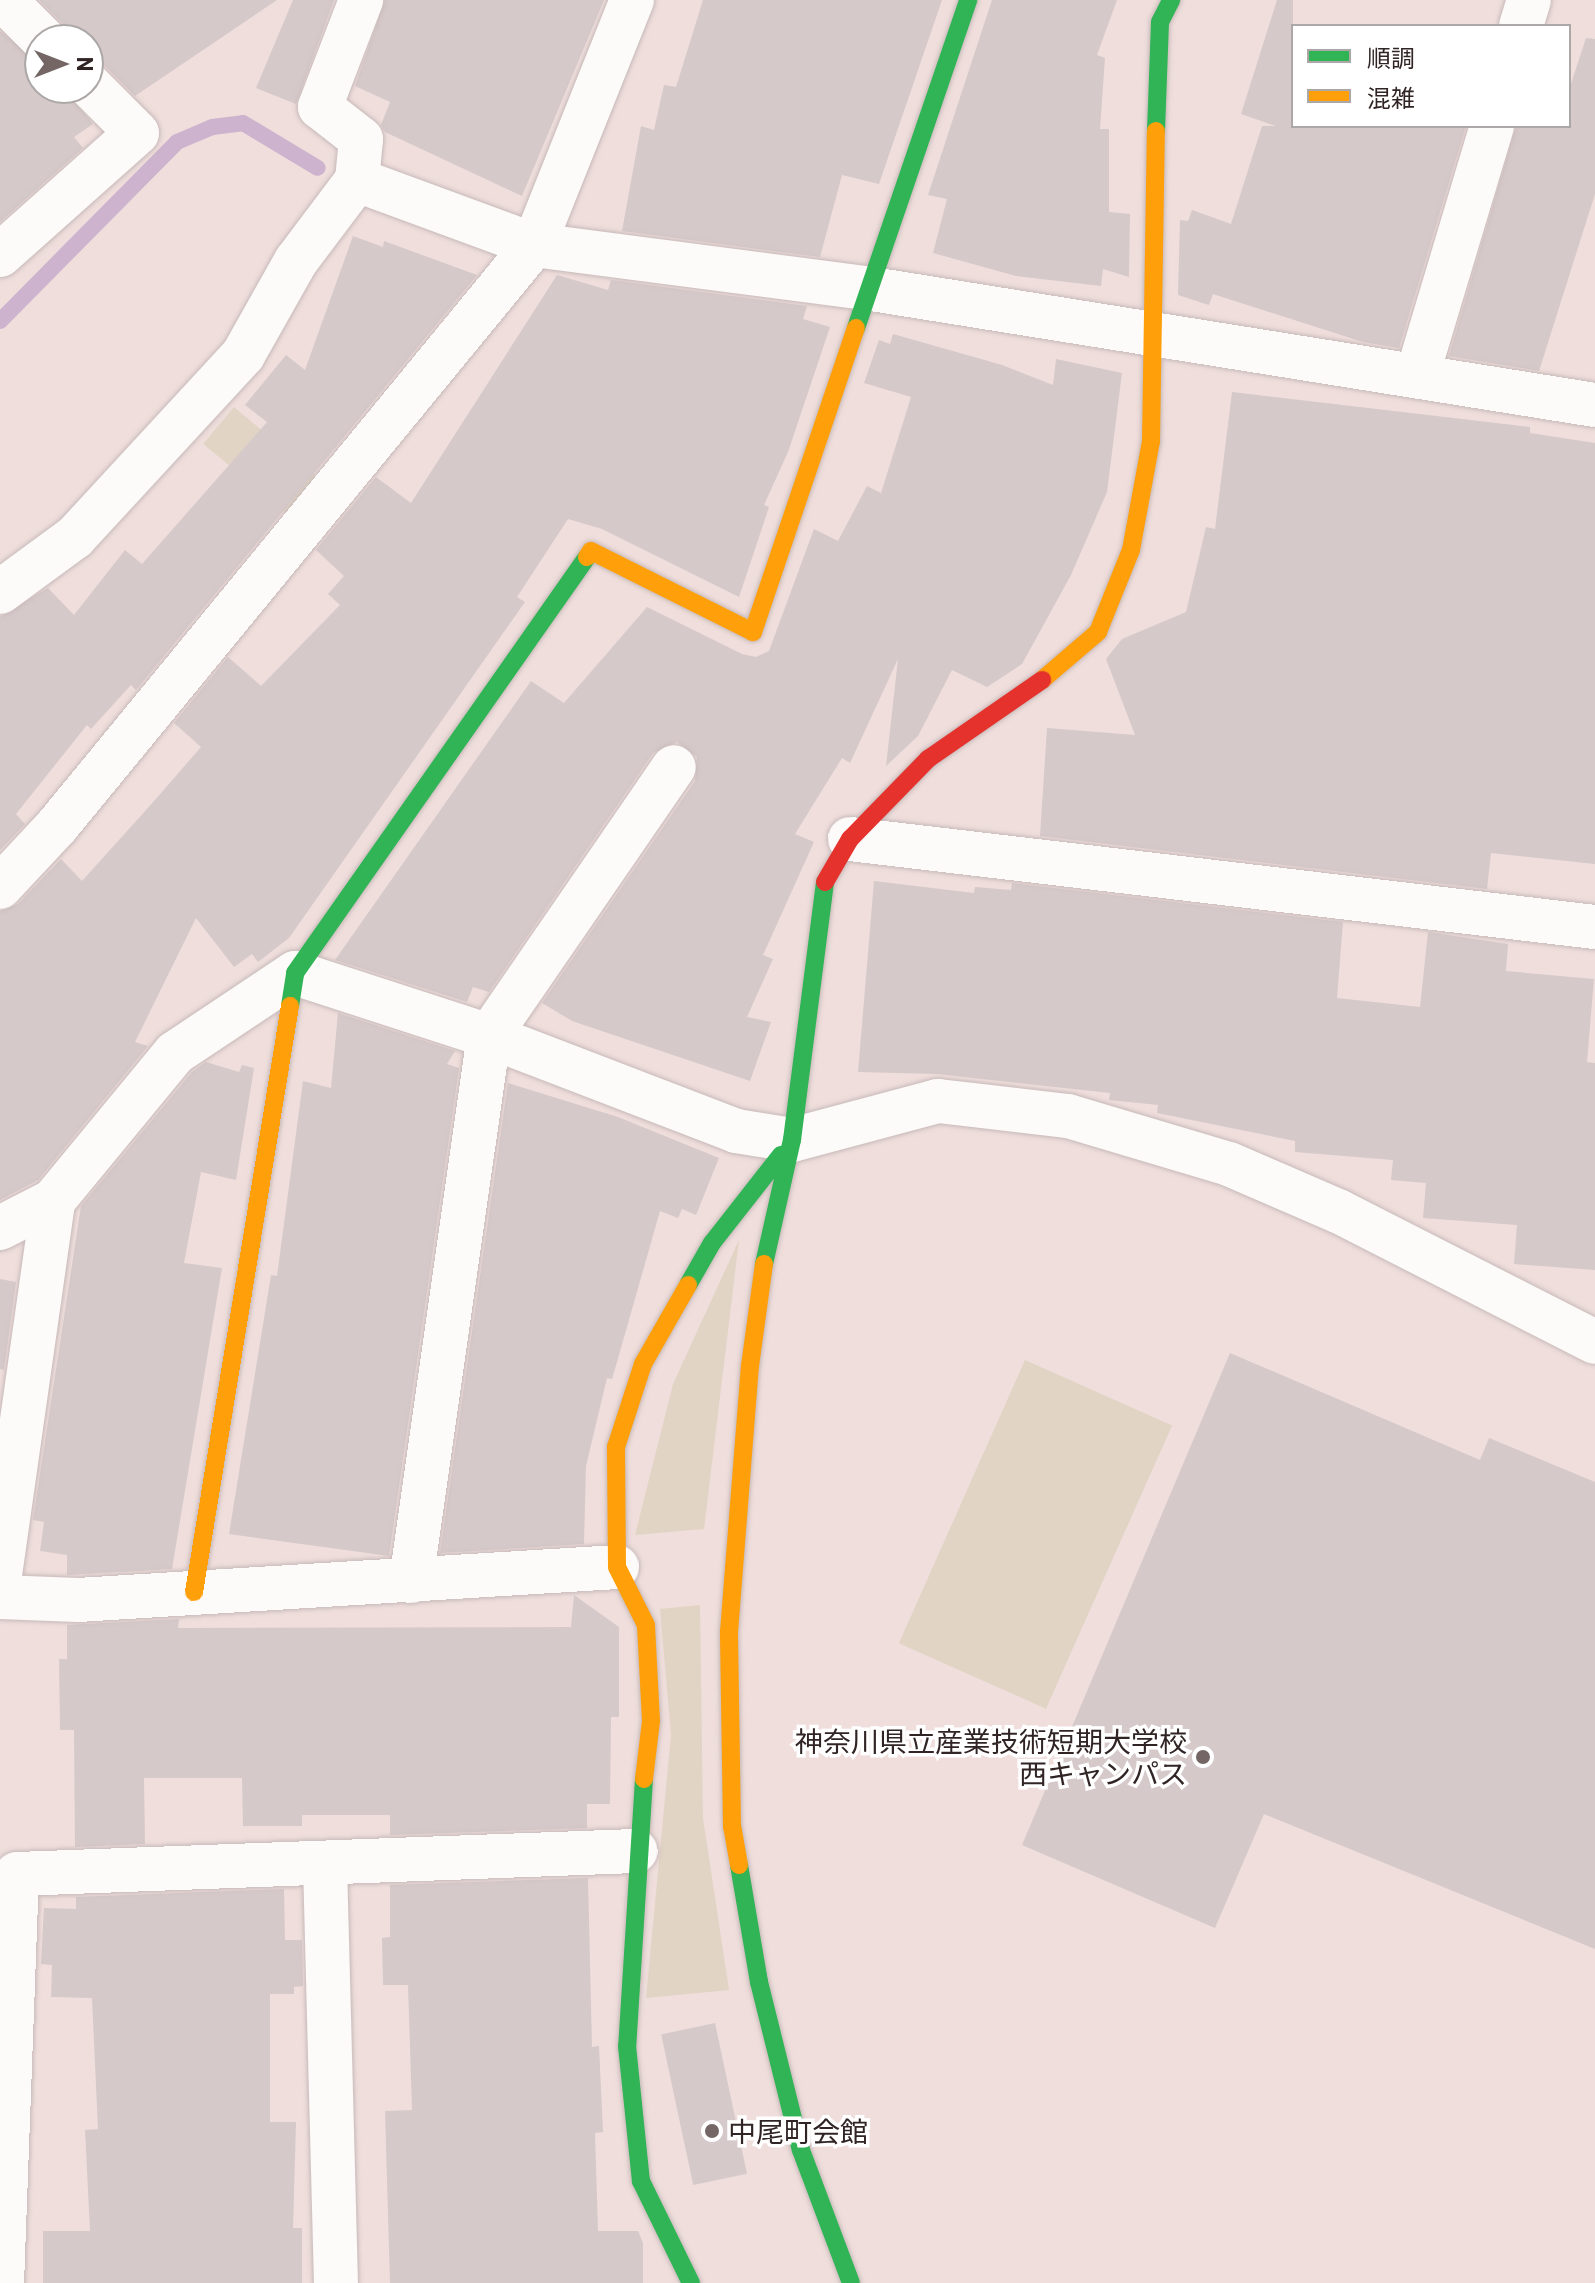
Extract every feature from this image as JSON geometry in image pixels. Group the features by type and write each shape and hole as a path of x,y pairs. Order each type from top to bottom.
{"street":[{"path":"4,0 28,24"},
{"path":"0,592 75,537 243,355 296,261 357,180 361,139 320,107 361,0"},
{"path":"0,887 68,814 534,245 632,0"},
{"path":"0,1228 53,1201 175,1053 295,973 591,551 753,632 968,0"},
{"path":"851,2283 801,2150 759,1982 732,1827 729,1632 750,1366 768,1234 792,1140 823,886 850,839 928,759 1048,676 1098,632 1134,535 1151,441 1160,22 1171,0"},
{"path":"1522,24 1529,0"},
{"path":"0,255 137,133 104,100"},
{"path":"1417,376 1491,128"},
{"path":"357,180 534,245 872,289 1595,405"},
{"path":"411,1581 489,1036 674,767"},
{"path":"850,839 1595,927"},
{"path":"295,973 489,1036 736,1131 792,1140 938,1101 1068,1116 1229,1164 1340,1212 1595,1342"},
{"path":"194,1592 295,973"},
{"path":"691,2283 641,2181 627,2046 636,1851 651,1721 646,1625 617,1567 616,1447 643,1364 712,1243 792,1140"},
{"path":"0,1575 53,1201"},
{"path":"0,1597 78,1600 617,1567"},
{"path":"2,2283 3,2122 17,1874 636,1851"},
{"path":"325,1864 336,2283"}],"shaded area":[{"path":"234,407 319,478 288,515 203,444"},
{"path":"739,1240 704,1529 635,1535 673,1384"},
{"path":"1025,1360 1172,1425 1046,1709 899,1643"},
{"path":"700,1605 703,1818 729,1990 646,1998 671,1735 660,1609"}],"building":[{"path":"39,0 277,0 135,96 104,66 104,24 62,23"},
{"path":"293,0 334,0 296,104 256,88"},
{"path":"385,0 604,0 522,196 385,132 381,125 390,102 355,86"},
{"path":"703,0 942,0 879,184 842,175 820,257 622,231 641,126 654,130 664,85 676,87"},
{"path":"992,0 1117,0 1097,55 1105,58 1100,129 1109,129 1109,212 1130,214 1129,277 1103,269 1101,286 1016,276 933,253 947,199 928,195"},
{"path":"1277,0 1293,0 1291,128 1465,128 1399,348 1363,342 1213,294 1209,305 1178,295 1180,220 1188,221 1192,210 1231,224 1262,126 1276,126 1241,114"},
{"path":"0,31 24,51 24,104 77,104 93,124 74,137 83,148 0,222"},
{"path":"1586,38 1595,39 1595,194 1539,371 1449,356 1515,128 1571,128 1571,84"},
{"path":"353,236 383,247 384,241 477,275 136,690 131,685 91,729 87,725 16,814 25,824 0,850 0,617 48,588 74,615 125,550 142,564 267,422 245,405 286,355 305,370"},
{"path":"557,275 608,290 611,280 807,306 803,319 830,327 788,452 764,505 769,507 739,597 602,529 568,519 517,597 525,602 289,938 258,962 252,954 234,967 196,918 135,1042 148,1046 38,1180 0,1200 0,911 18,904 61,859 82,881 155,800 201,747 174,723 228,657 261,686 340,605 328,594 344,576 316,550 376,477 411,503"},
{"path":"893,334 1002,365 1053,385 1056,359 1122,373 1107,492 1071,575 1022,664 987,687 952,670 918,736 886,766 898,659 850,763 842,758 795,834 814,842 763,955 773,959 747,1017 771,1022 750,1081 572,1021 542,1003 695,781 697,757 677,742 653,753 489,992 473,987 467,1002 335,960 531,681 564,703 647,607 742,654 756,657 769,651 814,529 838,541 867,486 881,493 911,397 864,383 879,340 890,344"},
{"path":"1232,392 1530,427 1530,433 1595,443 1595,864 1491,853 1487,889 1040,836 1047,728 1135,735 1106,659 1122,639 1186,612 1206,527 1215,529"},
{"path":"874,881 974,893 975,887 1011,890 1012,883 1343,922 1337,998 1420,1007 1428,932 1508,944 1506,971 1594,979 1587,1062 1595,1063 1595,1270 1514,1264 1517,1225 1423,1218 1426,1183 1391,1180 1393,1160 1295,1152 1295,1141 1157,1113 1158,1105 1109,1100 1110,1093 937,1074 858,1072"},
{"path":"338,1013 455,1051 447,1064 459,1068 389,1556 229,1534 271,1275 277,1276 303,1081 331,1088"},
{"path":"206,1062 239,1072 242,1065 254,1068 236,1180 201,1172 184,1263 222,1268 172,1569 67,1575 67,1555 40,1551 44,1522 33,1520 81,1206 192,1072"},
{"path":"508,1083 618,1117 719,1158 696,1215 682,1209 678,1218 660,1211 612,1379 607,1378 586,1466 584,1544 440,1553"},
{"path":"0,1279 16,1282 4,1370 0,1369"},
{"path":"1230,1353 1480,1460 1489,1438 1595,1482 1595,1949 1264,1814 1215,1928 1022,1845"},
{"path":"574,1595 619,1627 619,1717 611,1717 610,1804 587,1804 587,1828 390,1835 390,1815 302,1815 302,1826 243,1826 242,1778 144,1778 145,1844 75,1847 74,1730 60,1730 59,1659 67,1659 67,1625 179,1619 178,1628 571,1627"},
{"path":"588,1878 592,2047 599,2046 603,2132 595,2133 598,2231 638,2231 643,2243 643,2283 390,2283 385,2111 412,2110 408,1985 383,1985 382,1938 390,1937 390,1885"},
{"path":"284,1889 285,1940 302,1940 303,1986 294,1987 294,1994 270,1994 270,2122 296,2122 293,2228 302,2228 302,2283 43,2283 43,2231 90,2231 85,2130 98,2129 92,1998 51,1997 52,1965 41,1964 44,1908 76,1909 76,1897"},
{"path":"715,2023 747,2174 693,2185 661,2034"}],"waterway":[{"path":"0,321 177,142 212,127 243,123 318,168"}],"traffic: fast":[{"path":"856,328 968,0"},
{"path":"1156,131 1160,22 1171,0"},
{"path":"290,1006 295,973 587,557"},
{"path":"764,1264 792,1140 825,882"},
{"path":"688,1285 712,1243 781,1155"},
{"path":"644,1779 627,2046 641,2181 691,2283"},
{"path":"739,1865 759,1982 801,2150 851,2283"}],"traffic: slow":[{"path":"1042,680 1098,632 1131,550 1151,441 1156,131"},
{"path":"587,557 591,551 753,632 856,328"},
{"path":"194,1592 290,1006"},
{"path":"739,1865 732,1827 729,1632 750,1366 764,1264"},
{"path":"644,1779 651,1721 646,1625 617,1567 616,1447 643,1364 688,1285"}],"traffic: jam":[{"path":"825,882 850,839 928,759 1042,680"}],"place":[{"name":"神奈川県立産業技術短期大学校 西キャンパス","path":"1203,1757"},
{"name":"中尾町会館","path":"712,2131"}]}
